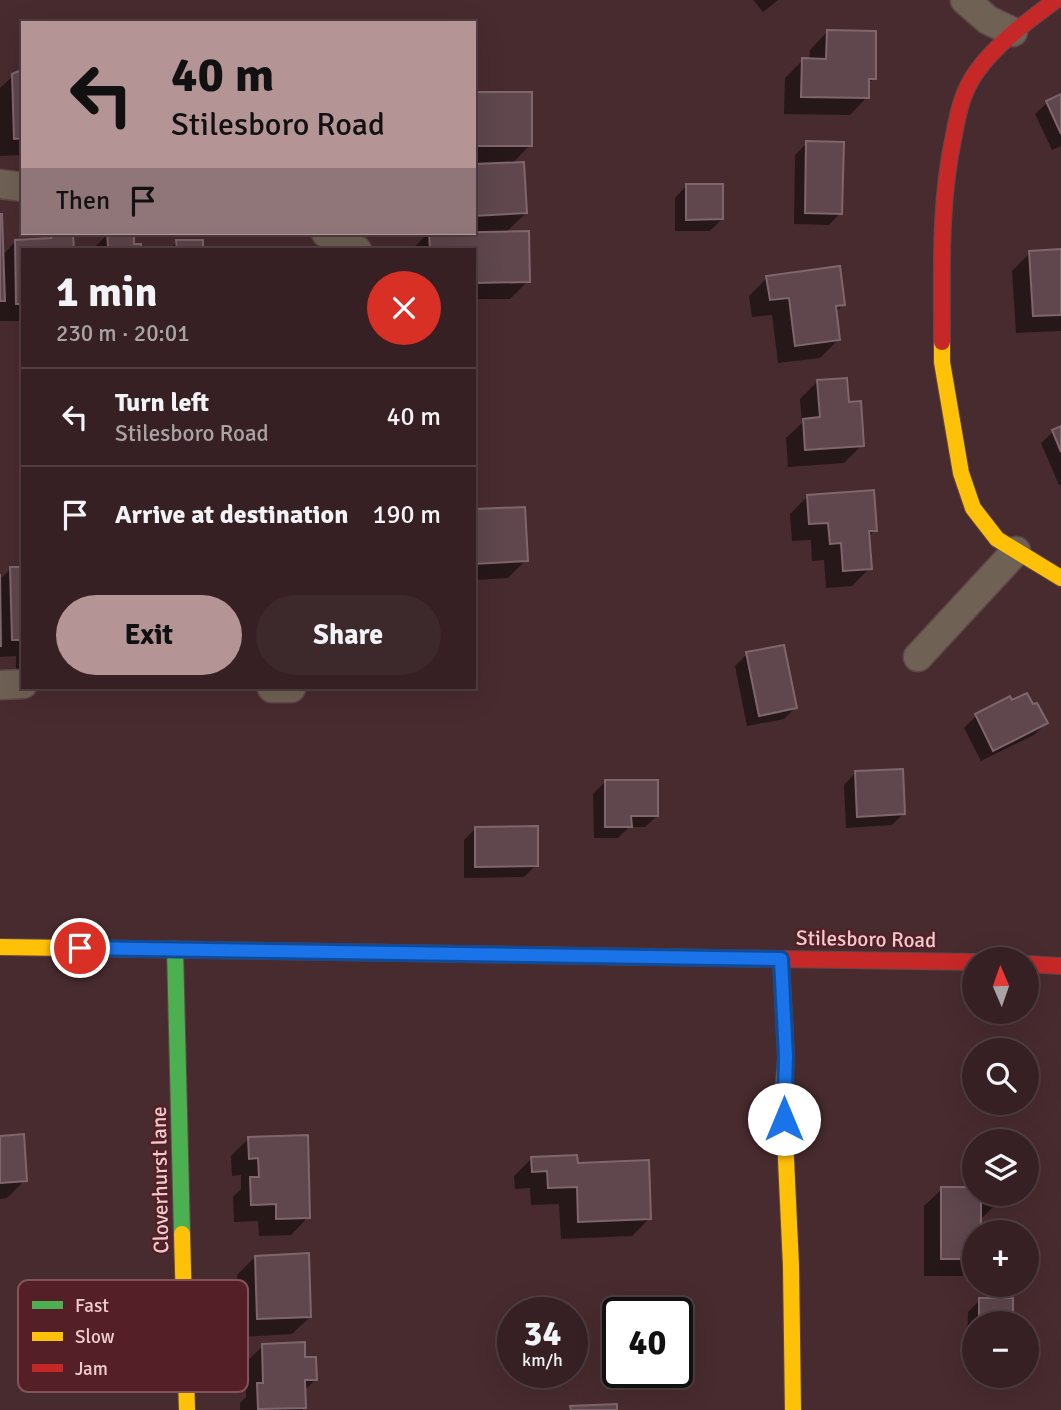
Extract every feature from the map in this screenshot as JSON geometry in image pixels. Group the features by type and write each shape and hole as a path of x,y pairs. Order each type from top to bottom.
{"street":[{"path":"965,0 988,20 1013,32"},
{"path":"1056,0 1013,32 978,71 961,100 946,171 942,231 942,362 961,473 973,508 997,539 1061,578"},
{"path":"0,184 21,187"},
{"path":"330,235 353,248"},
{"path":"918,657 1016,551"},
{"path":"0,685 21,684"},
{"name":"Stilesboro Road","path":"0,947 962,962"},
{"name":"Cloverhurst lane","path":"175,949 184,1280"},
{"path":"781,959 786,1057 783,1095 791,1266 793,1410"},
{"path":"1040,965 1061,966"},
{"name":"Cloverhurst lane","path":"187,1392 187,1410"}],"building":[{"path":"827,30 876,31 876,79 869,79 869,98 801,97 802,58 826,59"},
{"path":"21,71 21,138 14,139 12,74"},
{"path":"476,92 532,92 532,146 476,146"},
{"path":"1061,94 1061,134 1046,101"},
{"path":"806,141 844,142 842,214 805,213"},
{"path":"524,162 527,213 476,216 476,164"},
{"path":"686,184 723,184 723,219 686,220"},
{"path":"2,214 5,301 0,301"},
{"path":"529,231 530,282 476,283 476,248 430,248 429,235 476,235 476,232"},
{"path":"51,235 73,235 74,248 21,248 21,304 16,304 15,240 51,238"},
{"path":"107,235 134,235 134,244 141,244 141,248 82,248 108,247"},
{"path":"176,240 203,240 203,248 177,248"},
{"path":"1061,249 1061,315 1033,316 1029,251"},
{"path":"840,266 845,305 836,306 840,340 795,346 789,298 770,300 766,276"},
{"path":"847,378 849,402 861,401 864,446 805,450 803,419 820,417 817,380"},
{"path":"1061,426 1061,452 1052,430"},
{"path":"874,490 877,531 869,531 872,569 843,571 841,543 830,544 828,523 809,524 807,495"},
{"path":"525,507 528,561 476,564 476,509"},
{"path":"10,567 21,567 21,640 12,640"},
{"path":"0,574 1,646 0,646"},
{"path":"784,645 797,708 759,716 746,652"},
{"path":"1027,693 1033,704 1037,703 1048,723 993,751 975,714 1010,696 1012,700"},
{"path":"903,769 905,814 857,817 855,771"},
{"path":"605,780 658,780 658,816 631,816 632,827 605,827"},
{"path":"538,826 538,866 475,867 475,827"},
{"path":"24,1134 27,1181 0,1183 0,1136"},
{"path":"308,1135 310,1218 276,1219 276,1204 251,1205 250,1177 259,1177 258,1158 249,1159 248,1137"},
{"path":"577,1155 578,1163 649,1160 651,1219 578,1222 577,1187 548,1188 547,1171 532,1172 531,1157"},
{"path":"941,1187 962,1187 962,1206 981,1206 981,1220 962,1220 962,1259 941,1259"},
{"path":"309,1253 311,1317 257,1319 255,1256"},
{"path":"979,1298 1013,1298 1013,1311 979,1311"},
{"path":"305,1342 305,1357 316,1357 317,1380 305,1380 306,1408 258,1409 257,1383 263,1383 262,1344"},
{"path":"617,1404 617,1410 571,1410 570,1406"}],"traffic: fast":[{"path":"175,949 182,1234"}],"traffic: slow":[{"path":"942,342 942,362 961,473 973,508 997,539 1061,578"},
{"path":"0,947 335,952"},
{"path":"781,959 786,1057 783,1095 791,1266 793,1410"},
{"path":"182,1234 183,1280"},
{"path":"186,1392 187,1410"}],"traffic: jam":[{"path":"942,342 946,186 962,101 972,78 985,60 1014,32 1056,0"},
{"path":"335,952 962,962"},
{"path":"1040,965 1061,966"}],"route":[{"path":"80,948 781,959 786,1057 784,1119"}]}
